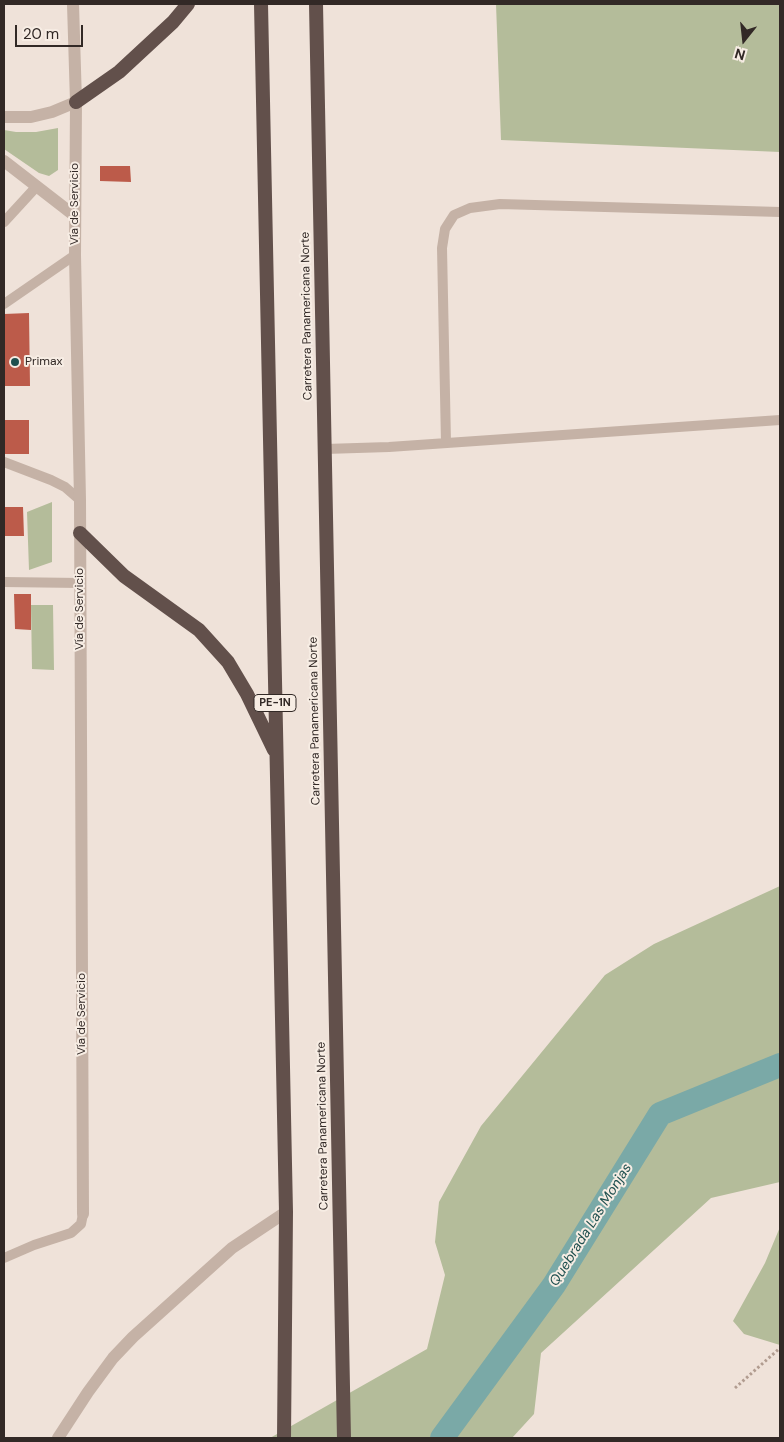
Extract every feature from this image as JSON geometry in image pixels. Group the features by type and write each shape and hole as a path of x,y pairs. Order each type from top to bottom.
{"highway":[{"path":"76,102 119,72 173,22 188,4"},
{"name":"PE-1N","path":"261,4 286,1212 284,1438"},
{"name":"Carretera Panamericana Norte","path":"316,4 344,1438"},
{"path":"80,532 124,576 199,630 228,662 248,694 276,756"}],"street":[{"name":"Vía de Servicio","path":"74,4 76,102 75,255 80,500 82,1214"},
{"path":"4,117 31,117 52,112 76,102"},
{"path":"4,161 75,216"},
{"path":"58,1438 113,1358 133,1337 232,1248 286,1212"}],"lane":[{"path":"4,222 37,186"},
{"path":"446,443 442,248 445,230 454,215 470,208 500,204 780,212"},
{"path":"4,304 75,255"},
{"path":"325,449 446,443 780,420"},
{"path":"4,462 51,480 65,487 80,500"},
{"path":"4,582 80,583"},
{"path":"4,1258 34,1245 71,1233 81,1224 82,1214"}],"path":[{"path":"734,1388 780,1348"}],"green space":[{"path":"496,4 780,4 780,152 501,140"},
{"path":"58,128 58,170 49,176 39,173 4,149 4,130 36,132"},
{"path":"52,502 52,562 29,570 27,512"},
{"path":"31,605 53,605 54,670 32,669"},
{"path":"780,886 780,1182 711,1198 541,1353 534,1414 512,1438 270,1438 427,1349 445,1275 435,1242 439,1202 481,1126 605,975 654,944"},
{"path":"780,1227 780,1345 744,1334 733,1321 765,1263"}],"building":[{"path":"100,166 130,166 131,182 100,181"},
{"path":"29,313 30,386 4,386 4,314"},
{"path":"4,420 29,420 29,454 4,454"},
{"path":"4,507 23,507 24,536 4,536"},
{"path":"14,594 31,594 31,630 15,629"}],"waterway":[{"name":"Quebrada Las Monjas","path":"442,1438 554,1285 660,1114 780,1065"}],"place":[{"name":"Primax","path":"15,362"}]}
